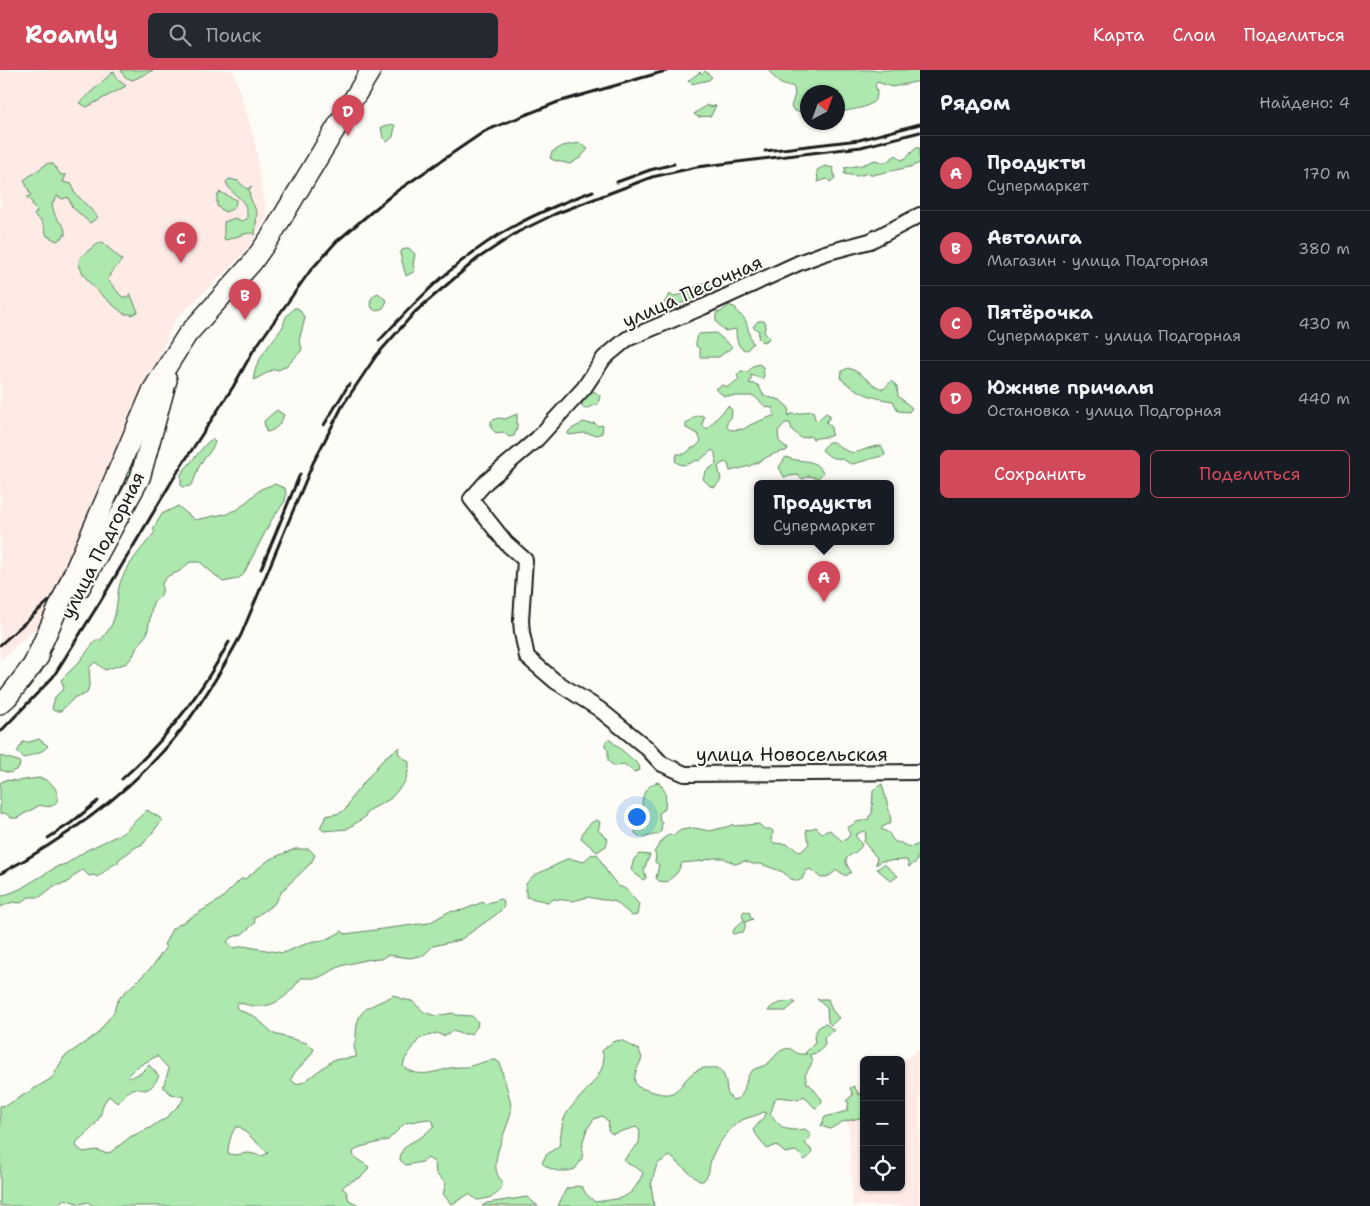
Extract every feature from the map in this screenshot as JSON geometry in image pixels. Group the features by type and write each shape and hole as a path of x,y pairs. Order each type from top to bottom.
{"main road":[{"name":"улица Подгорная","path":"0,704 32,667 153,389 198,322 241,276 271,236 371,70"}],"street":[{"name":"улица Песочная","path":"506,543 471,499 486,482 537,439 584,388 604,358 627,339 801,262 825,253 870,241 920,215"},
{"name":"улица Новосельская","path":"506,543 525,560 521,620 527,657 555,681 599,709 647,748 662,764 685,774 920,772"}],"shaded area":[{"path":"0,70 233,70 254,137 267,217 244,254 175,320 43,623 0,660"},
{"path":"920,1049 920,1206 853,1206 847,1097 860,1089 860,1191 905,1191 905,1058"}],"green space":[{"path":"121,70 153,70 133,80 124,76"},
{"path":"768,70 920,70 920,81 892,87 877,82 875,85 877,93 873,103 845,111 845,85 800,85 800,112 795,111 791,107 795,94 794,88 783,85"},
{"path":"114,71 117,79 126,86 87,107 79,103"},
{"path":"705,71 712,77 709,80 691,84 688,81 700,72 702,74"},
{"path":"707,105 710,107 716,105 711,116 698,117 694,114"},
{"path":"393,124 395,126 393,137 387,142 383,138 381,127"},
{"path":"579,143 588,149 580,158 570,164 550,158 552,152 563,146"},
{"path":"916,148 920,148 920,163 910,167 872,175 869,173 857,176 844,174 846,170 844,168 862,165 875,160 885,163 896,155 901,160 906,158"},
{"path":"48,163 53,164 61,175 66,175 63,182 72,184 74,192 98,217 90,223 72,207 68,197 63,199 57,196 52,204 55,216 64,227 65,235 57,241 47,236 42,222 34,215 37,211 31,205 33,203 26,197 31,196 24,180"},
{"path":"825,166 833,168 835,178 830,182 827,179 818,182 817,170"},
{"path":"229,179 238,181 247,189 252,186 249,190 250,197 257,213 255,235 249,233 225,240 224,238 224,222 235,218 241,221 247,219 247,212 243,202 226,182"},
{"path":"220,192 236,200 232,209 225,212 217,206 217,196"},
{"path":"102,242 122,260 110,274 108,280 122,297 128,297 130,293 138,312 132,315 124,314 95,288 82,272 79,265 80,258 83,255"},
{"path":"409,248 415,254 413,265 415,271 406,276 400,254 402,250"},
{"path":"703,283 714,283 706,293 672,307 668,303 664,303 670,294 672,296 680,295"},
{"path":"378,293 387,301 383,308 376,311 372,308 370,301"},
{"path":"729,305 736,308 746,321 753,343 747,350 739,345 736,329 725,331 716,320 717,312 721,312"},
{"path":"294,308 298,308 305,318 299,341 302,347 301,351 289,364 279,370 274,369 254,380 259,360 282,328 286,317"},
{"path":"758,321 766,323 764,332 769,337 768,340 762,342 758,338 759,331 753,327"},
{"path":"716,333 732,347 719,357 700,357 700,349 696,346 696,337 699,334"},
{"path":"759,364 763,367 764,376 762,379 751,375 749,383 758,385 764,396 780,400 789,408 788,416 813,411 817,421 826,413 831,416 826,422 831,426 832,435 813,439 810,436 801,438 792,430 790,423 785,423 778,431 779,441 788,449 786,451 774,454 750,466 730,471 728,464 725,462 718,466 721,480 715,487 710,486 703,479 705,472 716,464 715,453 712,450 699,461 683,465 675,461 677,454 685,454 696,447 701,441 698,434 686,428 686,424 694,417 701,415 704,417 702,425 707,429 728,406 732,410 731,418 727,422 727,427 730,430 744,429 775,415 773,408 766,407 754,396 724,396 715,389 722,385 728,387 739,379 737,376 741,371 748,372 753,366"},
{"path":"848,368 879,388 884,389 891,381 897,386 898,396 912,408 909,412 898,411 893,401 878,398 853,388 841,379 842,371"},
{"path":"159,388 132,483 89,553"},
{"path":"590,391 600,396 598,404 585,409 582,407 582,397"},
{"path":"277,410 284,415 283,418 275,429 266,432 264,421"},
{"path":"517,414 517,429 514,436 509,437 503,432 496,433 491,428 491,421 498,418 505,419"},
{"path":"583,422 594,423 598,426 603,425 602,433 597,435 584,433 568,435 570,430"},
{"path":"212,439 215,442 214,446 201,464 192,484 190,486 181,486 181,474"},
{"path":"828,442 834,442 842,448 853,452 882,446 885,455 851,464 842,459 831,457 822,450"},
{"path":"786,457 816,464 823,473 818,478 809,476 803,479 797,475 784,477 779,467"},
{"path":"274,484 285,488 285,501 271,521 243,575 237,579 223,582 200,562 190,562 180,571 168,576 162,583 161,594 153,602 147,634 138,645 133,656 127,663 105,670 95,662 89,668 90,682 87,693 75,697 61,711 54,711 52,709 55,697 64,688 61,680 79,662 96,640 101,640 111,626 121,580 134,558 155,532 153,529 162,514 178,506 195,520 226,515 237,510 261,489"},
{"path":"39,739 48,746 43,750 24,758 17,752 23,742"},
{"path":"609,739 639,765 640,770 634,772 624,764 614,766 608,761 608,750 605,747 606,741"},
{"path":"400,747 398,753 409,762 409,768 405,782 390,799 368,811 365,817 347,829 324,831 320,828 326,816 340,813 346,809 352,797 385,757"},
{"path":"0,756 18,761 20,763 19,768 10,773 0,770"},
{"path":"39,778 47,780 56,790 58,796 54,805 48,807 40,805 17,818 11,818 5,813 0,814 0,783 5,780 17,781"},
{"path":"658,782 663,788 666,797 665,809 659,813 662,823 661,831 658,834 642,838 635,833 637,819 643,812 642,802 644,794 649,787"},
{"path":"882,784 891,823 882,827 882,830 888,832 896,842 906,846 920,844 920,856 909,867 907,860 881,861 876,865 877,858 864,842 866,833 863,831 855,835 862,845 846,859 851,872 846,876 837,870 829,876 821,878 810,869 798,881 791,879 783,872 761,864 745,861 735,864 724,858 713,858 682,863 677,873 667,882 659,881 656,878 659,865 655,862 656,855 654,852 664,838 670,834 673,836 681,830 694,828 710,831 732,824 734,826 759,824 764,829 773,831 772,841 774,843 787,844 801,852 809,844 806,833 807,829 816,827 822,833 830,830 842,841 847,839 850,834 847,828 857,822 869,819 869,816 872,814 873,790"},
{"path":"147,810 162,819 161,822 143,844 136,847 118,860 118,863 112,865 97,877 94,875 89,876 83,870 67,883 54,886 40,897 29,897 21,903 13,902 0,907 0,897 20,889 58,866 66,864 87,850 123,833"},
{"path":"597,820 600,822 598,830 608,839 606,846 597,852 581,838 587,827"},
{"path":"295,849 309,849 315,855 311,863 283,890 274,904 254,918 255,923 242,934 230,938 227,942 234,948 243,946 283,953 313,941 321,941 342,931 345,934 429,923 448,912 463,910 483,902 485,904 501,899 504,902 503,908 497,914 460,940 433,946 424,955 410,958 387,955 381,959 365,960 341,966 318,978 301,978 288,993 274,1003 258,1006 238,1002 236,1007 254,1016 274,1034 307,1043 314,1049 309,1058 293,1075 291,1080 296,1084 304,1082 333,1060 356,1057 354,1045 358,1019 361,1014 371,1006 394,995 401,999 412,1001 424,1012 435,1016 453,1013 456,1015 472,1016 478,1022 477,1027 471,1034 461,1034 453,1031 443,1036 437,1033 419,1039 405,1059 403,1066 414,1072 426,1073 466,1067 492,1060 500,1063 509,1096 511,1112 497,1157 497,1174 502,1181 502,1186 498,1193 477,1200 469,1194 451,1204 443,1194 446,1183 436,1174 435,1163 428,1158 422,1162 406,1165 400,1160 400,1155 404,1148 423,1136 434,1126 433,1121 427,1119 405,1123 388,1140 360,1147 353,1152 354,1157 369,1167 364,1175 349,1182 342,1188 346,1191 349,1200 361,1206 93,1206 88,1202 80,1204 64,1199 56,1206 0,1206 0,1106 7,1105 52,1078 64,1057 97,1034 114,1012 121,996 152,967 166,947 164,945 172,929 221,899 241,879 245,879 270,859","holes":["157,1056 169,1069 163,1087 171,1094 184,1097 181,1103 164,1120 130,1137 111,1152 105,1153 97,1150 83,1152 77,1147 76,1143 97,1122 104,1103 109,1096 117,1103 131,1090 137,1088 145,1090 154,1084 159,1076 149,1065 141,1073 129,1078 127,1076 135,1068","236,1127 240,1127 268,1153 262,1156 249,1153 236,1155 228,1153 230,1139"]},
{"path":"592,854 597,854 607,872 618,886 627,891 639,904 637,915 632,916 616,902 608,900 588,897 573,901 554,899 548,902 526,897 526,884 533,876 566,859 583,862"},
{"path":"639,854 650,855 644,869 646,878 643,880 631,870 634,859"},
{"path":"884,864 898,876 891,881 877,869"},
{"path":"744,911 750,913 750,917 753,919 745,922 743,933 734,934 732,933 735,928 744,920 742,915"},
{"path":"817,999 828,999 832,1010 839,1018 831,1025 828,1022 827,1008"},
{"path":"794,1001 795,1003 786,1011 768,1011 770,1008 783,1002"},
{"path":"825,1023 834,1030 824,1037 825,1045 819,1052 809,1055 813,1059 805,1075 807,1084 822,1099 821,1104 817,1108 814,1107 804,1096 798,1100 777,1097 770,1113 784,1128 793,1130 805,1129 811,1134 805,1144 811,1149 812,1154 805,1160 796,1151 785,1153 776,1145 767,1149 753,1130 767,1113 764,1112 738,1122 728,1132 715,1150 708,1173 703,1181 699,1181 670,1156 657,1164 651,1185 654,1206 558,1206 566,1189 577,1186 582,1187 586,1194 595,1202 613,1200 625,1196 639,1182 643,1173 624,1161 639,1143 640,1131 636,1127 612,1134 608,1130 609,1122 602,1116 594,1119 587,1129 583,1141 582,1159 575,1169 558,1171 542,1163 546,1155 559,1146 562,1125 568,1111 596,1078 604,1060 602,1051 612,1042 621,1040 639,1050 642,1058 635,1077 638,1087 657,1093 669,1094 677,1090 694,1072 703,1068 718,1068 725,1077 729,1096 733,1100 741,1095 750,1073 767,1064 782,1050 789,1049 799,1054 807,1054 805,1053 815,1043 814,1036 818,1028"},
{"path":"854,1086 860,1094 860,1118 842,1122 830,1129 821,1126 825,1117 847,1111 849,1103 846,1101 853,1095 850,1088"},
{"path":"527,1197 538,1206 482,1206 487,1203"}],"railway":[{"path":"0,732 53,677 178,471 233,387 253,351 310,271 336,242 394,193 485,131 558,102 669,70"},
{"path":"765,151 859,140 920,124"},
{"path":"0,874 70,831 114,798 155,760 192,716 241,635 313,463 343,405 376,356 415,312 477,259 518,232 555,214 652,177 697,167 861,147 920,132"},
{"path":"617,182 650,170 674,164"},
{"path":"379,341 426,292 478,249 525,220 554,206 593,191"},
{"path":"324,425 349,384"},
{"path":"261,569 300,474"},
{"path":"0,645 49,601"},
{"path":"122,779 182,715 207,679 229,642"},
{"path":"48,838 71,823 98,801"}],"place":[{"name":"Южные причалы","path":"348,136"},
{"name":"Пятёрочка","path":"181,263"},
{"name":"Автолига","path":"245,320"},
{"name":"Продукты","path":"824,602"}]}
